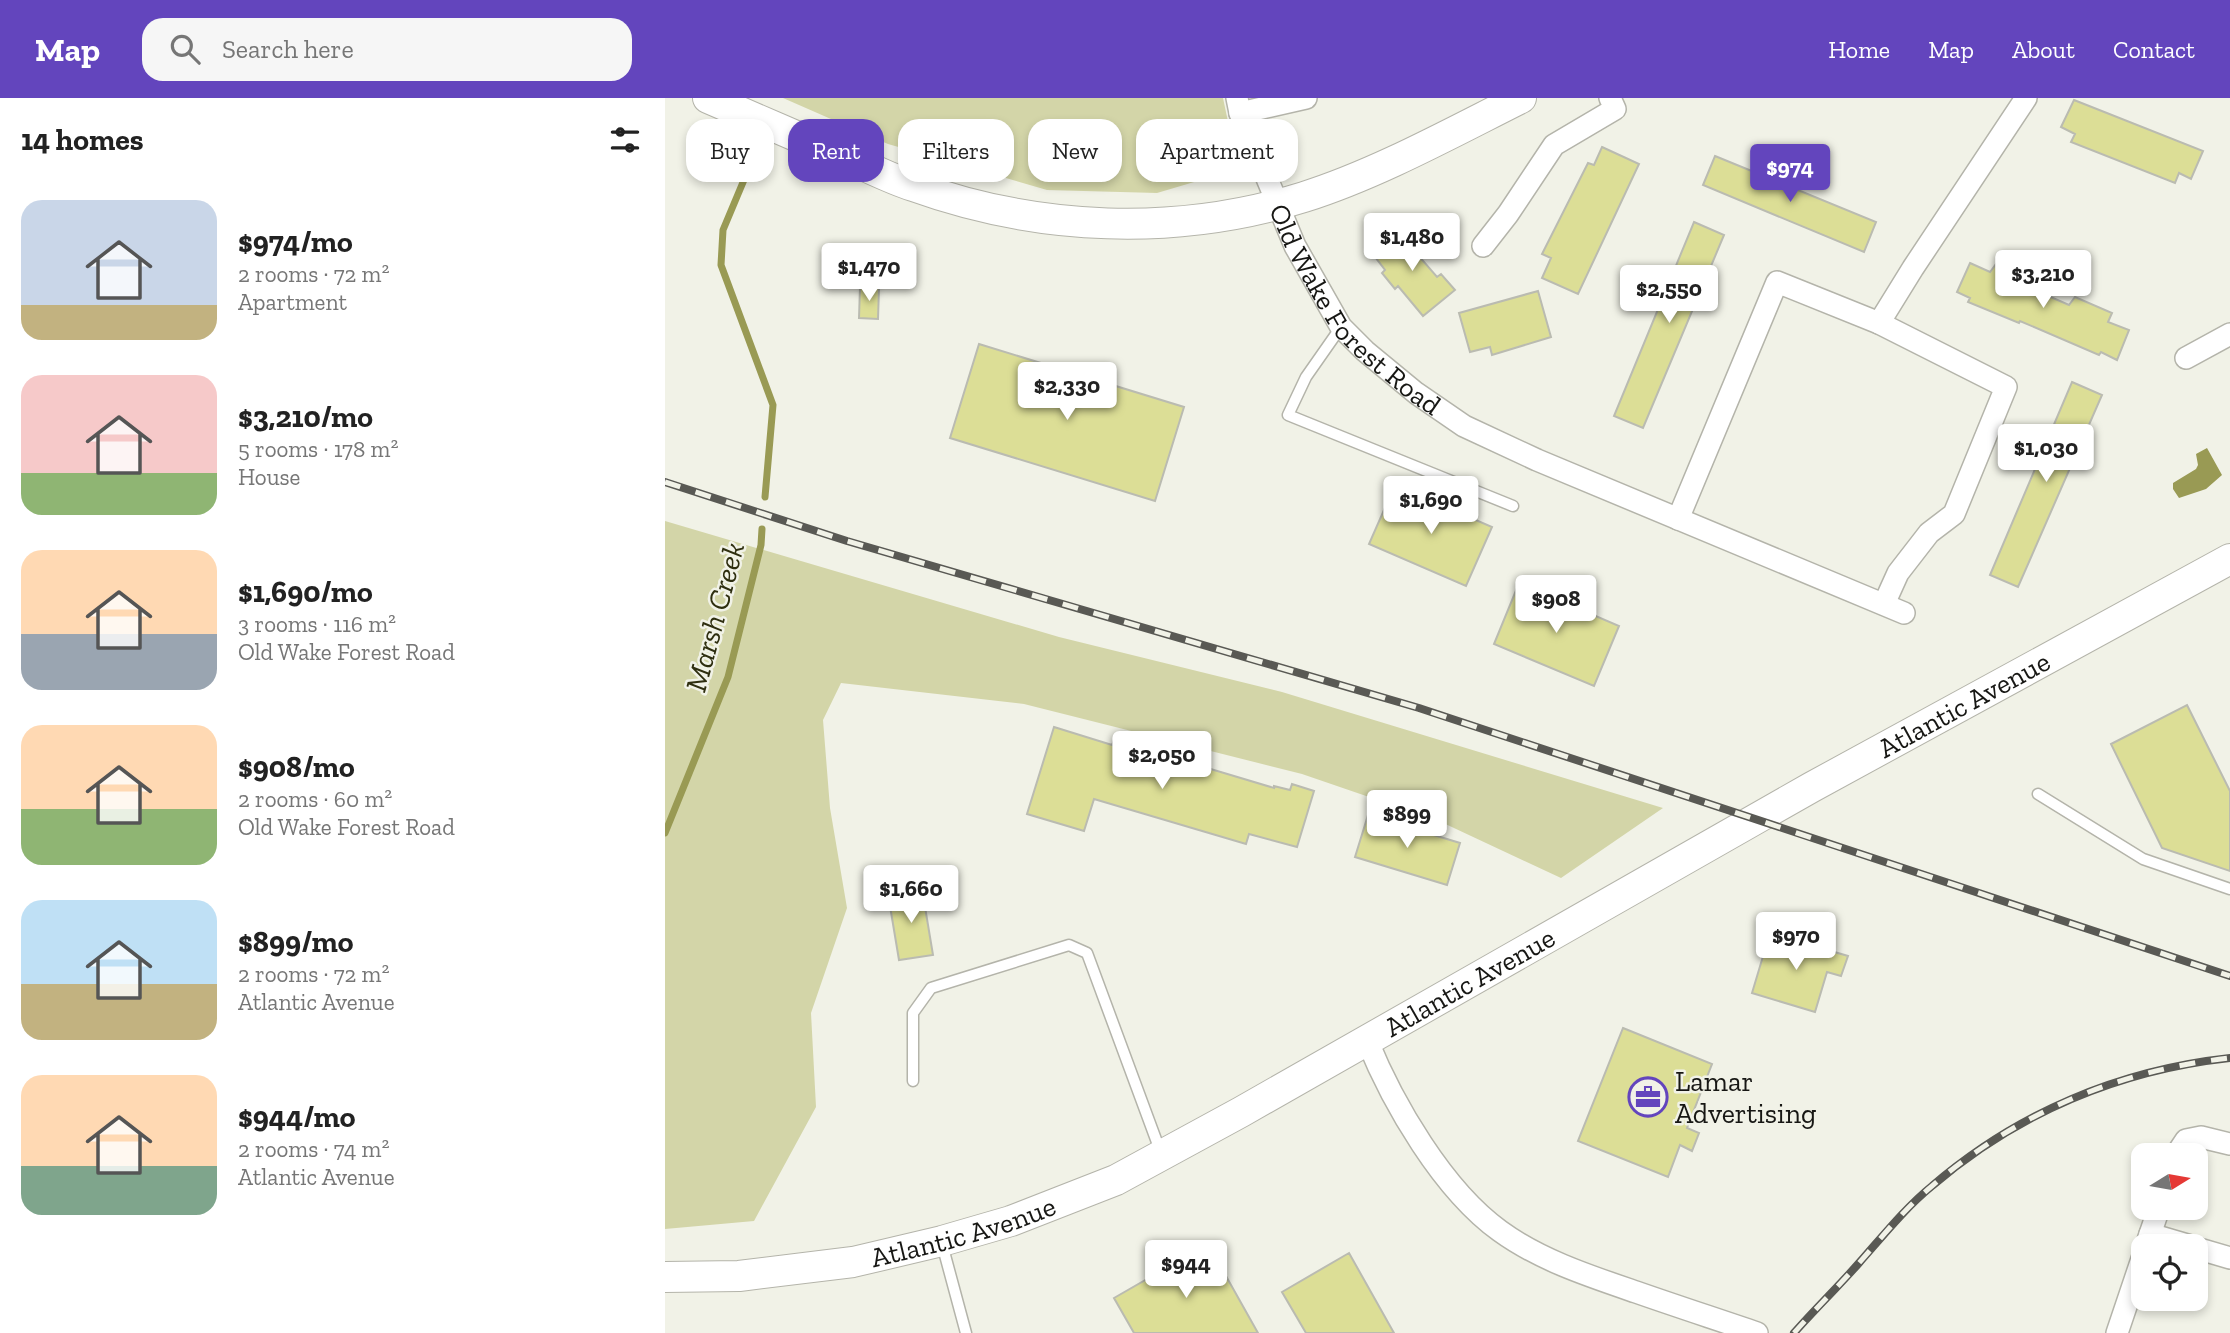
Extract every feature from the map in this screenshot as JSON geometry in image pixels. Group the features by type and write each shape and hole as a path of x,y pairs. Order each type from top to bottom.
{"main road":[{"name":"Old Wake Forest Road","path":"708,98 912,186 1024,216 1093,224 1138,224 1226,216 1278,204"},
{"path":"1278,204 1326,189 1374,169 1521,98"},
{"name":"Atlantic Avenue","path":"665,1277 728,1277 853,1262 1011,1221 1116,1180 1812,787 2230,559"}],"street":[{"path":"1278,204 1239,105 1306,98"},
{"path":"1483,246 1554,145 1615,109 1610,98"},
{"path":"1678,519 1777,282 1879,323 2026,98"},
{"name":"Old Wake Forest Road","path":"1278,204 1295,246 1341,327 1365,351 1416,393 1464,426 1537,460 1894,609 1898,573 1929,533 1954,514 2006,387 1879,323"},
{"path":"2186,358 2230,334"},
{"path":"1367,1040 1388,1089 1436,1163 1471,1205 1499,1231 1537,1253 1588,1275 1757,1333"},
{"path":"2184,1143 2186,1140 2201,1137 2230,1144"},
{"path":"2208,1252 2230,1258"},
{"path":"2117,1333 2131,1291"}],"lane":[{"path":"1341,327 1306,377 1288,415 1513,506"},
{"path":"2038,794 2143,859 2230,889"},
{"path":"913,1081 913,1013 931,988 1069,946 1087,953 1162,1155"},
{"path":"941,1241 966,1333"}],"green space":[{"path":"783,98 1223,98 1227,119 1136,119 1136,182 1194,182 1157,193 1047,190 1014,180 1014,119 898,119 898,147 884,142 884,119 831,119"},
{"path":"665,521 1059,637 1282,692 1663,808 1561,878 1439,821 1302,774 1024,704 841,683 823,720 830,808 847,908 811,1013 816,1107 754,1221 665,1229"}],"shaded area":[{"path":"2207,448 2222,475 2206,489 2179,498 2173,489 2173,483 2196,469 2196,454"}],"building":[{"path":"2074,100 2203,151 2191,179 2179,173 2175,183 2071,142 2075,134 2061,127"},
{"path":"1602,147 1639,164 1578,294 1542,278 1551,258 1542,254 1588,163 1594,165"},
{"path":"1715,156 1876,222 1864,252 1703,185"},
{"path":"1694,222 1724,235 1643,428 1614,416"},
{"path":"1403,228 1416,243 1411,247 1437,277 1441,274 1455,290 1423,316 1398,286 1395,289 1382,273 1385,270 1372,253"},
{"path":"1970,263 1990,272 1996,264 2033,280 2030,288 2069,305 2075,297 2112,313 2108,322 2129,330 2117,360 1968,302 1970,298 1957,292"},
{"path":"860,287 879,288 878,319 859,318"},
{"path":"1538,291 1551,337 1492,355 1490,347 1470,352 1459,313"},
{"path":"979,344 1184,407 1155,501 950,438"},
{"path":"2072,382 2102,395 2018,587 1990,575"},
{"path":"1395,485 1492,527 1466,586 1369,544"},
{"path":"1519,583 1619,626 1594,686 1494,644"},
{"path":"2187,705 2230,791 2230,871 2162,848 2111,744"},
{"path":"1054,727 1112,745 1114,740 1274,788 1290,790 1292,784 1314,791 1297,847 1249,834 1246,844 1094,799 1084,831 1027,814"},
{"path":"1368,815 1460,843 1447,885 1355,857"},
{"path":"922,889 933,955 899,960 888,894"},
{"path":"1770,933 1848,956 1841,976 1827,972 1815,1012 1752,993"},
{"path":"1623,1028 1712,1064 1687,1128 1699,1133 1692,1151 1680,1145 1668,1177 1578,1141"},
{"path":"1208,1244 1258,1333 1134,1333 1114,1298"},
{"path":"1349,1253 1394,1333 1306,1333 1282,1292"}],"waterway":[{"name":"Marsh Creek","path":"743,182 723,230 721,265 773,405 765,497"},
{"name":"Marsh Creek","path":"665,833 728,677 761,545 762,529"}],"railway":[{"path":"665,482 847,541 1419,708 2230,976"},
{"path":"1794,1333 1912,1204 1965,1160 1999,1137 2071,1099 2109,1085 2189,1064 2230,1058"}],"place":[{"name":"Lamar Advertising","path":"1648,1097"}]}
